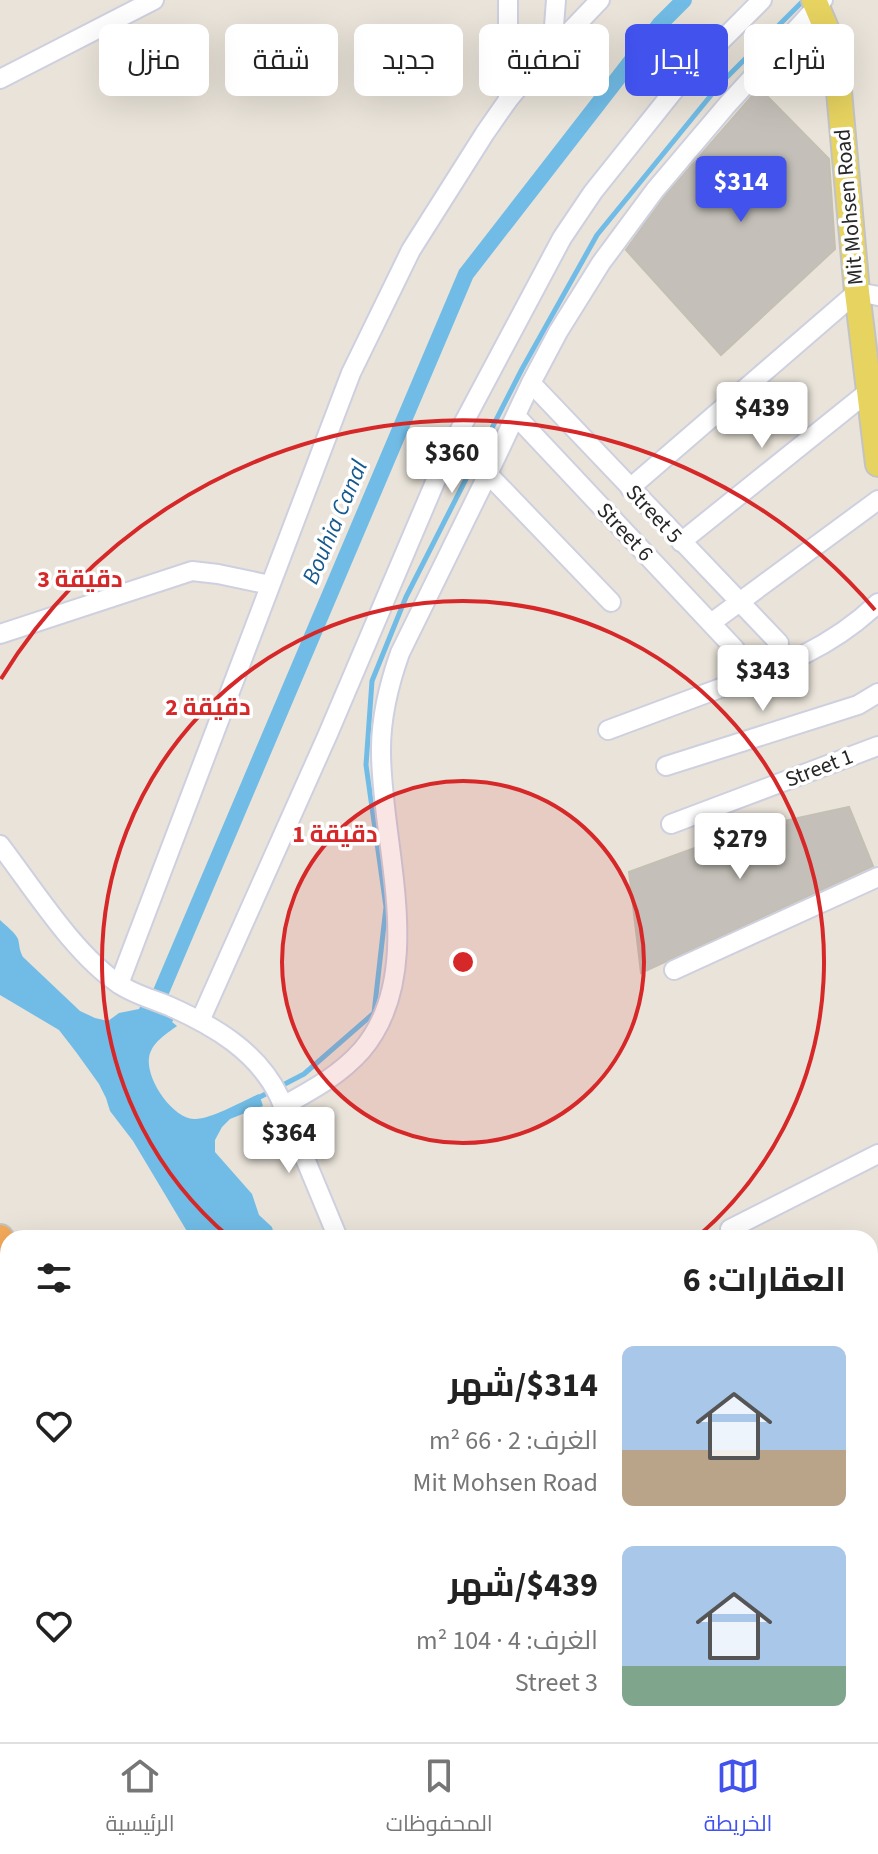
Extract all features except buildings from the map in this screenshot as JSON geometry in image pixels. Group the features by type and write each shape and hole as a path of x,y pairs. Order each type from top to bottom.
{"main road":[{"name":"Mit Mohsen Road","path":"818,2 836,58 867,294 869,391 878,464"}],"street":[{"path":"0,79 154,0"},
{"path":"508,0 508,100"},
{"path":"554,24 556,0"},
{"path":"578,24 600,0"},
{"path":"200,1021 328,734 447,454 562,238 593,192 674,89 762,0"},
{"path":"278,1095 327,1081 345,1068 376,1030 389,1003 398,945 381,765 382,730 389,683 400,653 531,383 601,263 655,190 818,2"},
{"path":"119,984 351,373 411,250 511,96"},
{"path":"630,488 867,294"},
{"name":"Street 5","path":"531,383 779,643"},
{"path":"681,542 869,391"},
{"name":"Street 6","path":"516,416 735,649"},
{"path":"488,474 611,602"},
{"path":"711,623 878,500"},
{"path":"0,634 192,571 270,585"},
{"path":"608,730 786,664 843,632 878,603"},
{"path":"666,766 858,705 878,693"},
{"name":"Street 1","path":"671,824 878,746"},
{"path":"0,845 68,934 92,961 119,984 200,1021 252,1057 278,1095 335,1230"},
{"path":"674,970 878,877"},
{"path":"730,1229 878,1154"}],"water":[{"path":"0,920 17,936 23,957 80,1011 108,1021 119,1013 139,1009 141,1005 174,1019 172,1022 177,1026 160,1039 149,1058 156,1086 169,1105 194,1119 217,1113 259,1094 263,1106 230,1119 215,1140 215,1152 252,1194 259,1215 273,1230 186,1230 133,1141 110,1111 99,1084 59,1030 0,995"}],"waterway":[{"name":"Bouhia Canal","path":"152,1013 466,274 660,24 684,0"},
{"path":"256,1099 304,1074 374,1013 386,907 366,765 372,681 406,597 522,369 597,235 721,83 804,0"}]}
